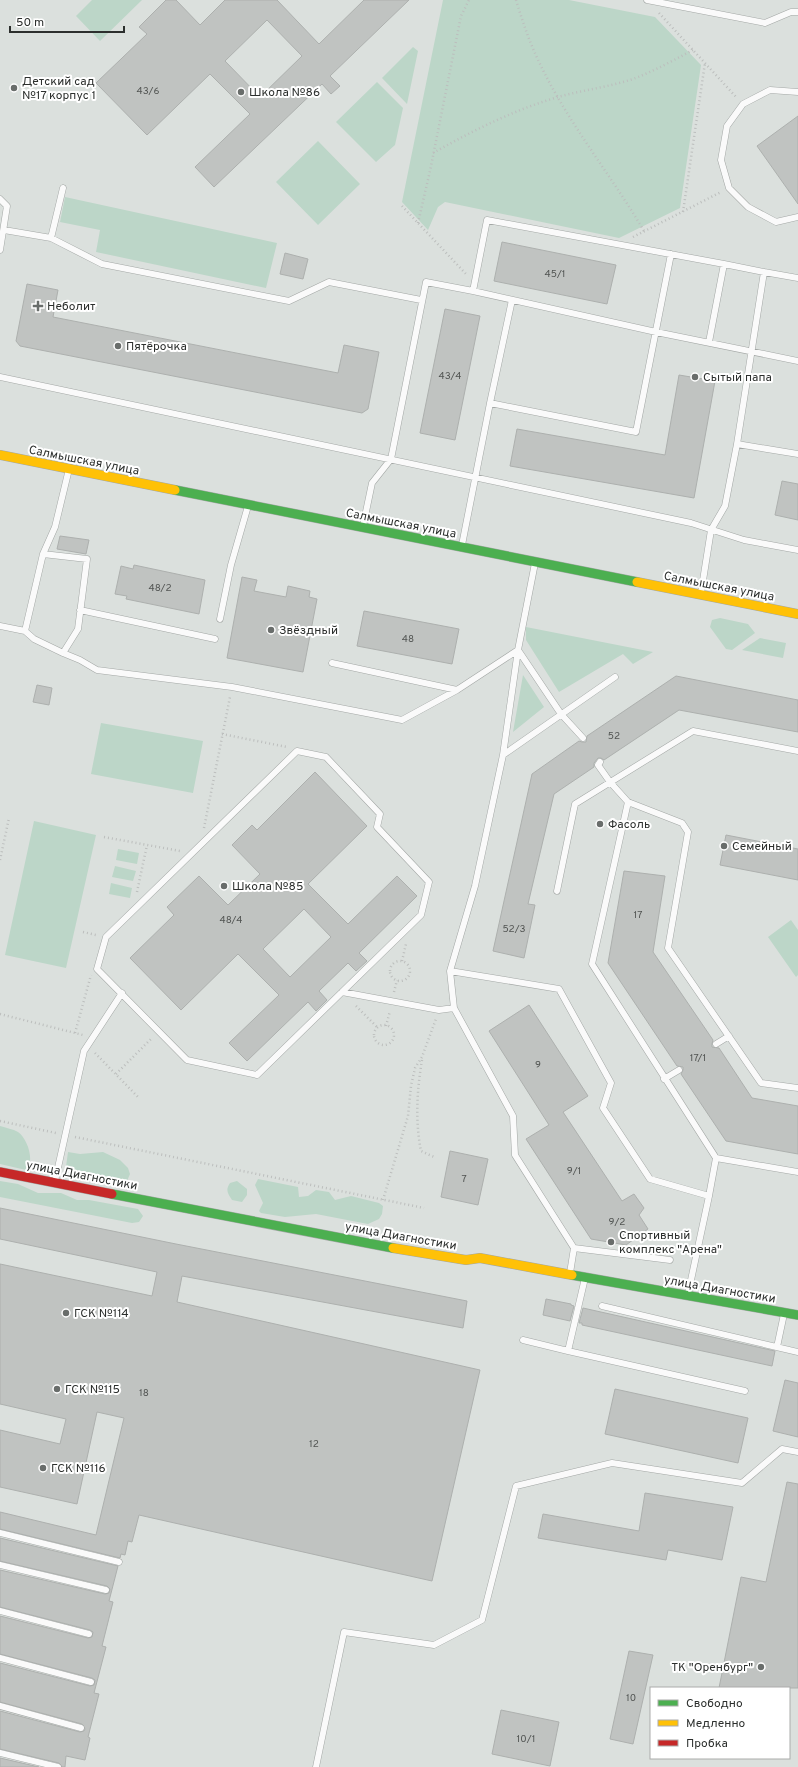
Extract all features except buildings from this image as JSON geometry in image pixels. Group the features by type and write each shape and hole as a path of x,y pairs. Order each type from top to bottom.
{"main road":[{"name":"Салмышская улица","path":"0,455 798,614"},
{"name":"улица Диагностики","path":"0,1172 416,1252 466,1260 480,1258 798,1315"}],"lane":[{"path":"647,0 765,23 791,12 798,12"},
{"path":"798,92 770,90 743,104 727,126 722,160 729,188 748,207 776,222 798,217"},
{"path":"51,238 63,188"},
{"path":"0,199 6,206 4,230 0,250"},
{"path":"473,291 487,220 798,278"},
{"path":"4,230 51,238 102,264 288,301 329,282 421,300"},
{"path":"490,403 636,432 671,254"},
{"path":"709,342 724,264"},
{"path":"700,594 711,530 725,506 737,444 764,272"},
{"path":"362,527 372,483 391,459 421,300 426,282 798,361"},
{"path":"462,547 512,300"},
{"path":"0,377 691,523 744,540 798,550"},
{"path":"737,444 798,454"},
{"path":"25,631 43,554 55,527 69,469"},
{"path":"220,619 231,565 248,505"},
{"path":"43,554 87,559 78,629 63,652"},
{"path":"535,562 518,650 504,755 475,886 450,971 454,1008 513,1116 515,1155 574,1248 569,1275"},
{"path":"80,610 215,639"},
{"path":"0,626 25,631 34,639 80,660 97,670 232,687 402,720 457,690 518,650"},
{"path":"518,650 561,714 583,738"},
{"path":"332,663 457,690"},
{"path":"504,755 615,677"},
{"path":"557,891 575,804 692,731 798,752"},
{"path":"297,752 326,757 380,814 377,827 429,882 421,915 257,1075 187,1060 97,969 106,937 297,752"},
{"path":"600,762 598,765 610,782 628,802 682,823 688,832 668,948 761,1083 798,1088"},
{"path":"628,802 592,964 664,1079 716,1158 710,1196 688,1296"},
{"path":"450,971 559,989 612,1083 602,1108 650,1179 710,1196"},
{"path":"342,992 439,1010 454,1008"},
{"path":"55,1183 84,1051 122,993"},
{"path":"716,1044 729,1036"},
{"path":"664,1079 679,1070"},
{"path":"716,1158 798,1172"},
{"path":"574,1248 670,1260"},
{"path":"568,1351 585,1278"},
{"path":"602,1306 798,1352"},
{"path":"777,1347 784,1313"},
{"path":"523,1340 745,1391"},
{"path":"316,1767 344,1632 434,1645 482,1620 516,1486 612,1463 742,1483 782,1449 798,1452"},
{"path":"0,1533 119,1562"},
{"path":"0,1565 106,1590"},
{"path":"0,1611 89,1634"},
{"path":"0,1658 91,1682"},
{"path":"0,1706 81,1728"},
{"path":"0,1753 58,1767"}],"path":[{"path":"418,223 461,16 469,0"},
{"path":"516,0 526,31 541,67 575,125 626,200 644,231"},
{"path":"656,11 743,104"},
{"path":"433,153 480,127 518,110 558,97 632,79 670,63 694,50"},
{"path":"683,212 705,63"},
{"path":"618,244 729,188"},
{"path":"402,206 475,283"},
{"path":"200,846 232,687"},
{"path":"222,734 290,748 297,752"},
{"path":"0,860 9,818"},
{"path":"104,837 192,854"},
{"path":"133,911 147,845"},
{"path":"397,961 403,962 409,968 407,977 402,980 395,980 390,974 390,968 397,961"},
{"path":"75,1033 91,973 97,969"},
{"path":"342,992 378,1028"},
{"path":"434,1157 421,1151 417,1132 418,1085 422,1057 439,1010"},
{"path":"0,1014 93,1037"},
{"path":"384,1026 390,1028 394,1035 392,1041 383,1045 377,1042 374,1036 378,1028 384,1026"},
{"path":"116,1074 159,1032"},
{"path":"88,1046 138,1096"},
{"path":"383,1200 408,1116 411,1086 415,1068 422,1057"},
{"path":"0,1121 424,1208"}],"green space":[{"path":"92,0 142,0 100,41 76,16"},
{"path":"443,0 569,0 655,17 701,65 680,208 619,238 445,202 438,207 428,230 402,202"},
{"path":"413,47 418,51 407,104 382,78"},
{"path":"377,82 403,108 395,145 376,162 336,122"},
{"path":"318,141 360,184 318,225 276,182"},
{"path":"65,197 277,243 266,288 96,252 100,230 60,222"},
{"path":"720,618 748,624 755,633 732,650 726,649 710,627 712,620"},
{"path":"526,627 653,652 633,664 623,654 559,692 526,640"},
{"path":"760,638 786,643 783,658 742,650"},
{"path":"523,675 544,707 513,732"},
{"path":"101,723 203,741 193,793 91,774"},
{"path":"34,821 96,835 66,968 5,955"},
{"path":"118,849 139,853 137,864 116,860"},
{"path":"115,866 136,871 133,881 112,877"},
{"path":"111,883 132,888 130,898 109,894"},
{"path":"791,920 798,930 798,975 796,977 768,937"},
{"path":"0,1126 18,1132 25,1140 30,1156 29,1166 26,1170 0,1164"},
{"path":"68,1152 80,1154 103,1152 120,1160 128,1168 130,1174 127,1181 104,1184 96,1183 91,1173 65,1174"},
{"path":"258,1179 298,1187 299,1197 308,1196 316,1190 329,1192 335,1200 351,1196 379,1203 383,1206 382,1214 379,1219 368,1224 316,1214 285,1217 261,1213 259,1211 263,1203 255,1185"},
{"path":"0,1181 18,1184 38,1193 61,1193 77,1200 89,1200 138,1209 143,1216 139,1222 132,1223 0,1197"},
{"path":"237,1181 247,1189 247,1195 242,1202 232,1200 228,1192 230,1183"}],"traffic: fast":[{"path":"175,490 637,582"},
{"path":"112,1194 393,1248"},
{"path":"572,1275 798,1315"}],"traffic: slow":[{"path":"0,455 175,490"},
{"path":"637,582 798,614"},
{"path":"393,1248 466,1260 480,1258 572,1275"}],"traffic: jam":[{"path":"0,1172 112,1194"}],"place":[{"name":"Детский сад №17 корпус 1","path":"14,88"},
{"name":"Школа №86","path":"241,92"},
{"name":"Неболит","path":"38,306"},
{"name":"Пятёрочка","path":"118,346"},
{"name":"Сытый папа","path":"695,377"},
{"name":"Звёздный","path":"271,630"},
{"name":"Фасоль","path":"600,824"},
{"name":"Семейный","path":"724,846"},
{"name":"Школа №85","path":"224,886"},
{"name":"Спортивный комплекс \"Арена\"","path":"611,1242"},
{"name":"ГСК №114","path":"66,1313"},
{"name":"ГСК №115","path":"57,1389"},
{"name":"ГСК №116","path":"43,1468"},
{"name":"ТК \"Оренбург\"","path":"761,1667"}]}
